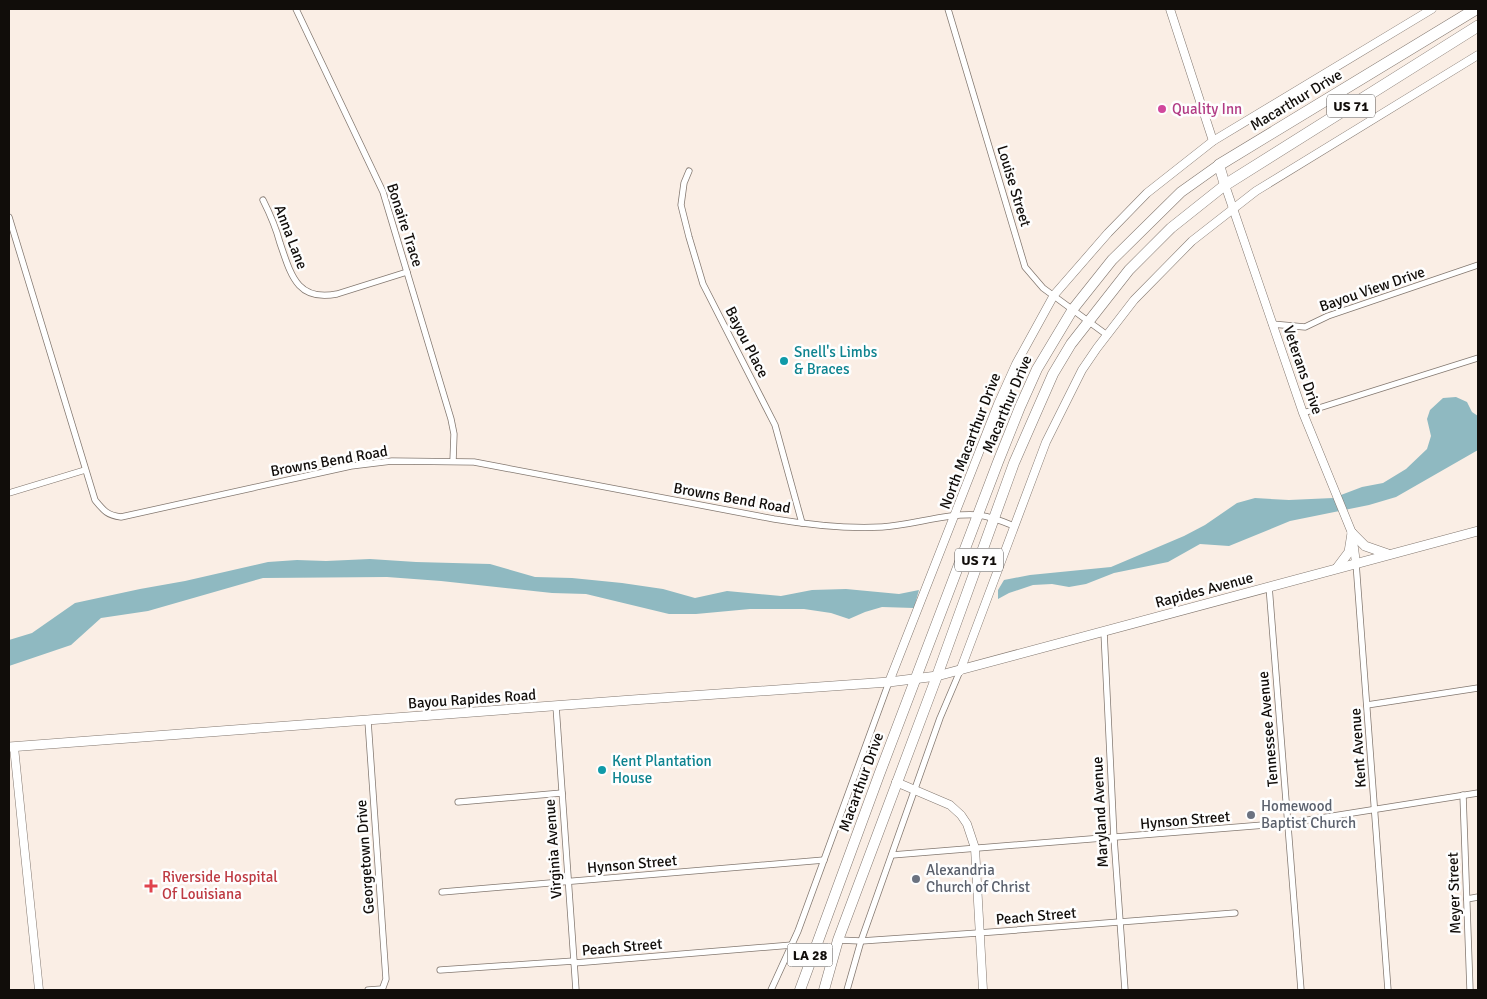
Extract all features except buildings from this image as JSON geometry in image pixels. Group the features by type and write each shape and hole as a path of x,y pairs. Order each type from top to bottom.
{"highway":[{"path":"1438,32 1465,9"},
{"name":"Macarthur Drive","path":"800,990 879,775 1020,408 1037,369 1073,309 1112,260 1181,192 1219,165 1476,9"},
{"name":"Macarthur Drive","path":"824,990 838,940 1014,463 1053,374 1071,344 1149,249 1201,203 1478,26"},
{"path":"1219,165 1225,186"},
{"path":"879,775 896,782"},
{"name":"LA 28","path":"793,990 827,919"}],"main road":[{"path":"1351,530 1364,546 1388,554"},
{"path":"1337,568 1349,552 1351,530"},
{"name":"Rapides Avenue","path":"937,676 1478,531"},
{"name":"Bayou Rapides Road","path":"12,747 889,682 937,676"}],"street":[{"name":"Bonaire Trace","path":"296,9 383,192 451,418 454,434 453,461"},
{"name":"Louise Street","path":"948,9 1025,267 1035,281 1107,335"},
{"path":"1170,9 1213,141"},
{"name":"North Macarthur Drive","path":"889,682 993,417 1016,364 1054,295 1108,233 1147,193 1213,141 1432,9"},
{"path":"847,990 861,941 940,718 960,671 1046,442 1082,370 1134,300 1173,259 1233,208 1285,173 1478,55"},
{"name":"Bayou Place","path":"689,171 684,183 682,205 689,237 704,284 775,425 802,524"},
{"name":"Veterans Drive","path":"1225,186 1303,413 1351,530 1356,564"},
{"name":"Anna Lane","path":"263,200 276,230 290,273 295,282 312,294 326,296 337,294 407,272"},
{"name":"Browns Bend Road","path":"9,217 94,500 106,513 121,517 351,466 392,461 453,461 474,462 802,524 878,527 956,515 979,515 995,518 1014,526"},
{"name":"Bayou View Drive","path":"1272,324 1305,326 1328,316 1478,265"},
{"path":"1303,413 1478,358"},
{"path":"9,492 85,470"},
{"name":"Kent Avenue","path":"1356,564 1388,990"},
{"name":"Tennessee Avenue","path":"1269,586 1300,990"},
{"name":"Maryland Avenue","path":"1104,632 1114,838 1125,990"},
{"name":"Macarthur Drive","path":"771,990 792,945 889,682"},
{"path":"1367,705 1478,688"},
{"name":"Virginia Avenue","path":"556,706 576,990"},
{"name":"Georgetown Drive","path":"368,721 386,979 382,990"},
{"path":"12,747 39,990"},
{"path":"896,782 942,801 956,810 967,824 975,848 978,933 983,990"},
{"path":"458,802 562,793"},
{"name":"Hynson Street","path":"892,856 1288,823 1478,793"},
{"name":"Meyer Street","path":"1462,796 1470,990"},
{"name":"Hynson Street","path":"442,892 824,860"},
{"path":"1467,899 1478,898"},
{"name":"Peach Street","path":"838,940 861,941 1235,913"},
{"name":"Peach Street","path":"440,970 574,962 792,945"},
{"path":"368,990 382,990"}],"water":[{"path":"1456,397 1467,402 1472,412 1478,416 1478,450 1396,497 1369,505 1290,521 1229,546 1200,544 1168,562 1114,573 1086,584 1069,587 1052,584 1033,585 998,599 998,590 1004,580 1030,575 1111,567 1184,536 1205,525 1237,503 1255,498 1289,500 1333,498 1362,487 1383,483 1406,469 1427,449 1431,436 1427,419 1430,410 1443,398"},
{"path":"370,559 490,564 535,577 572,578 622,583 663,589 695,598 727,591 781,596 812,590 846,589 899,594 919,590 914,608 882,607 849,619 831,613 804,609 750,609 696,614 669,614 586,594 552,593 387,577 263,578 148,611 101,618 71,645 9,666 9,640 32,633 75,603 268,562"}],"place":[{"name":"Quality Inn","path":"1162,109"},
{"name":"Snell's Limbs & Braces","path":"784,361"},
{"name":"Kent Plantation House","path":"602,770"},
{"name":"Homewood Baptist Church","path":"1251,815"},
{"name":"Alexandria Church of Christ","path":"916,879"},
{"name":"Riverside Hospital Of Louisiana","path":"151,886"}]}
